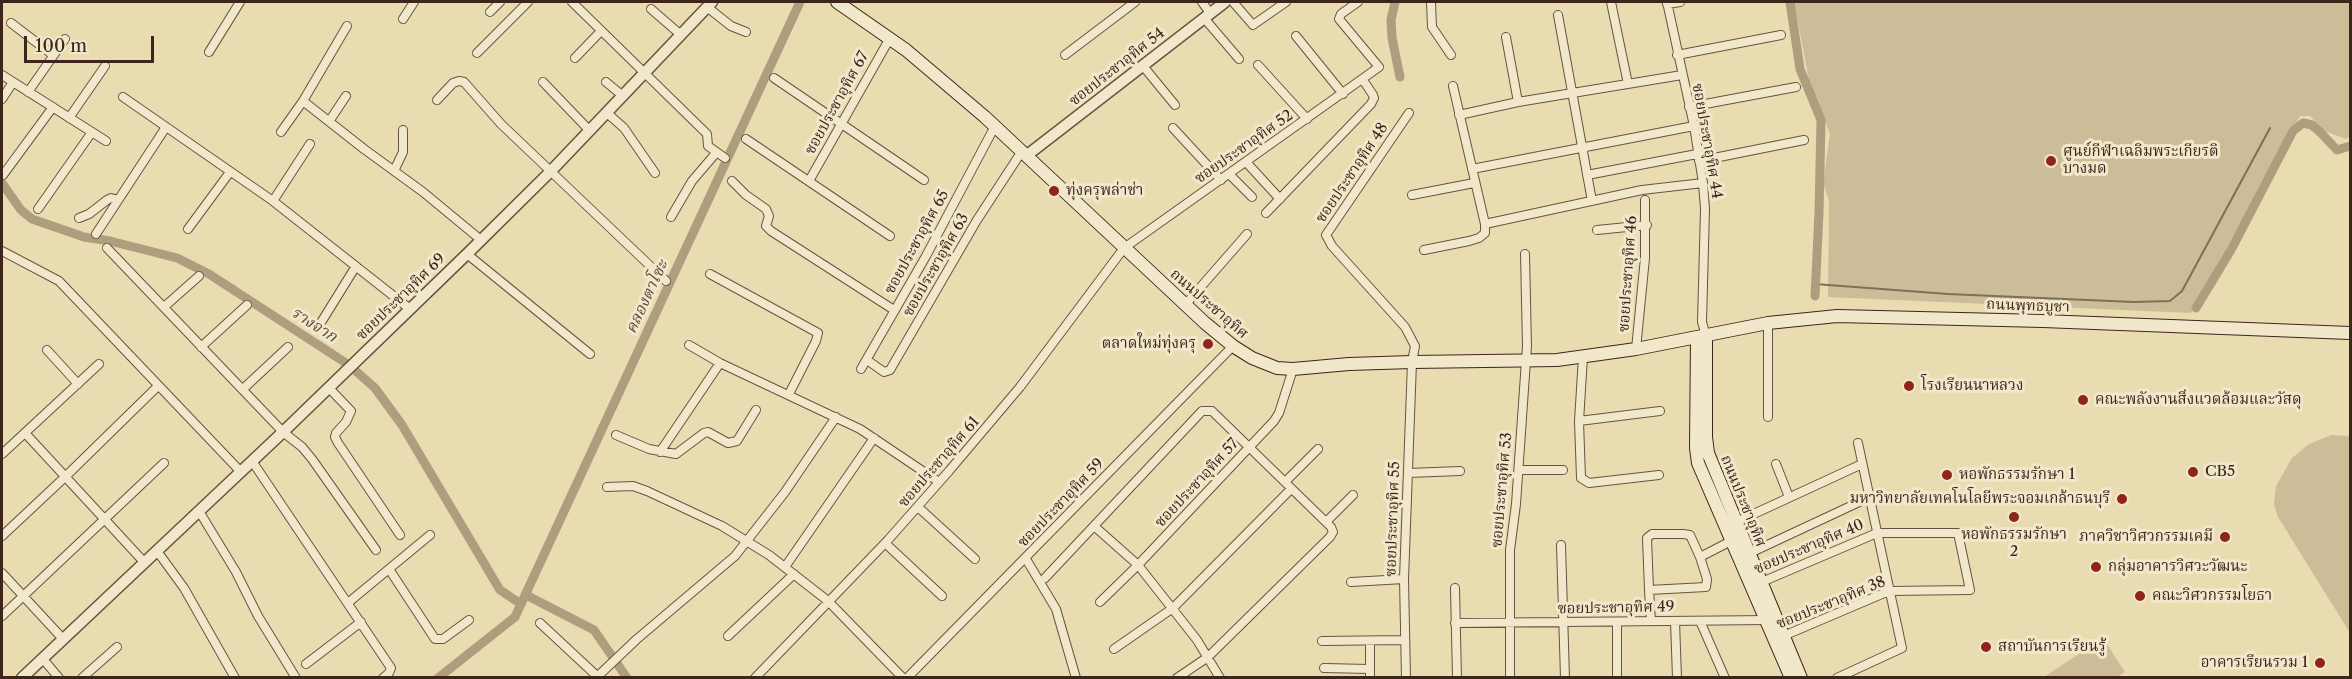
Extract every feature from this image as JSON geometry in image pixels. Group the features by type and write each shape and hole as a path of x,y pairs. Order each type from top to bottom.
{"main road":[{"name":"ถนนประชาอุทิศ","path":"837,2 927,66 995,126 1185,305 1233,346 1266,364 1293,369 1333,365 1583,357 1701,336 1696,456 1730,525 1772,620 1791,678"},
{"name":"ถนนพุทธบูชา","path":"1701,336 1768,323 1856,316 2350,333"},
{"name":"ถนนประชาอุทิศ","path":"1736,539 1748,554 1756,585"},
{"name":"ถนนประชาอุทิศ","path":"1779,638 1801,678"}],"street":[{"path":"209,52 240,2"},
{"path":"403,19 414,2"},
{"path":"490,12 500,2"},
{"path":"477,53 528,2"},
{"path":"572,2 706,134 707,145 725,158"},
{"path":"1065,56 1135,2"},
{"path":"1202,2 1207,16 1239,59"},
{"name":"ซอยประชาอุทิศ 54","path":"1024,153 1226,2"},
{"path":"1233,2 1253,25 1286,2"},
{"name":"ซอยประชาอุทิศ 52","path":"1124,248 1379,67 1339,19 1341,14 1358,2"},
{"path":"1431,2 1432,27 1451,55"},
{"path":"1611,2 1628,84"},
{"path":"1667,3 1680,2"},
{"name":"ซอยประชาอุทิศ 44","path":"1667,3 1694,126 1705,209 1701,336"},
{"path":"710,4 731,26 746,32"},
{"name":"ซอยประชาอุทิศ 69","path":"22,678 283,432 467,254 590,131 710,4"},
{"path":"651,9 681,35"},
{"path":"1558,15 1592,201"},
{"path":"11,23 53,55"},
{"path":"281,132 303,101 347,26"},
{"path":"575,58 601,31"},
{"path":"1677,56 1781,35"},
{"path":"1296,36 1343,94"},
{"path":"1506,37 1518,102"},
{"name":"ซอยประชาอุทิศ 67","path":"809,181 890,38"},
{"path":"28,92 65,39"},
{"path":"1258,65 1307,119"},
{"path":"69,118 105,66"},
{"path":"1143,66 1175,105"},
{"path":"2,75 105,141"},
{"path":"1459,115 1518,102 1682,75"},
{"path":"774,78 924,180"},
{"path":"1266,213 1371,104 1373,95 1363,80"},
{"path":"2,99 13,82"},
{"path":"437,100 453,83 464,82 501,124 666,281"},
{"path":"543,82 590,131"},
{"path":"606,82 622,96"},
{"path":"1424,250 1479,238 1485,233 1485,224 1453,86"},
{"path":"1689,107 1796,87"},
{"path":"330,120 346,96"},
{"path":"123,97 273,201 410,309"},
{"path":"303,101 481,240"},
{"path":"3,175 53,107"},
{"path":"607,113 624,128 655,172"},
{"name":"ซอยประชาอุทิศ 48","path":"1409,113 1326,235 1332,246 1405,327 1415,346 1412,362"},
{"name":"ซอยประชาอุทิศ 65","path":"861,369 926,256 995,126"},
{"path":"1472,169 1694,126"},
{"path":"96,234 166,127"},
{"path":"1173,128 1221,180"},
{"path":"394,171 403,152 404,130"},
{"path":"38,209 92,132"},
{"path":"746,138 774,160 890,236"},
{"path":"1587,175 1804,140"},
{"path":"273,201 310,144"},
{"path":"671,217 692,182 716,153"},
{"name":"ซอยประชาอุทิศ 63","path":"867,360 884,372 890,370 977,220 1024,153"},
{"path":"1246,162 1280,199"},
{"path":"188,229 230,172"},
{"path":"1229,174 1251,197"},
{"path":"732,181 746,195 766,209 769,216 766,226 771,231 894,310"},
{"path":"1412,195 1474,183"},
{"path":"1485,224 1642,190 1702,183"},
{"path":"79,218 89,214 111,198 118,200"},
{"name":"ซอยประชาอุทิศ 46","path":"1636,349 1647,225 1645,201"},
{"path":"1597,230 1647,225"},
{"path":"1185,305 1247,234"},
{"path":"107,248 283,432 302,447 376,550"},
{"name":"ซอยประชาอุทิศ 61","path":"755,678 918,507 1020,387 1124,248"},
{"path":"2,251 59,281 241,472"},
{"path":"467,254 590,354"},
{"name":"ซอยประชาอุทิศ 53","path":"1510,678 1510,550 1519,470 1527,336 1525,254"},
{"path":"317,329 356,267"},
{"path":"710,274 818,333 789,394"},
{"path":"164,307 199,276"},
{"path":"201,346 247,305"},
{"path":"1768,323 1768,417"},
{"path":"689,345 720,363 836,417 874,438 939,482"},
{"name":"ซอยประชาอุทิศ 59","path":"905,678 1026,559 1233,346"},
{"path":"243,389 288,347"},
{"path":"47,350 78,384"},
{"path":"1583,357 1579,421 1583,481 1659,475"},
{"name":"ซอยประชาอุทิศ 55","path":"1406,678 1404,579 1412,362"},
{"path":"660,452 720,363"},
{"path":"2,454 99,364"},
{"name":"ซอยประชาอุทิศ 57","path":"1100,602 1138,565 1277,417 1293,369"},
{"path":"2,536 158,386"},
{"path":"329,388 351,411 335,437 400,535"},
{"path":"616,435 660,452 676,454 699,435 708,432 725,442 732,443 741,436 756,410"},
{"path":"1045,578 1202,411 1212,411 1326,522 1333,532 1208,657 1177,678"},
{"path":"1579,421 1660,411"},
{"path":"540,624 598,677 608,664 735,556 785,492 836,417"},
{"path":"25,433 144,562"},
{"path":"785,567 874,438"},
{"path":"1837,678 1902,649 1858,443"},
{"path":"1114,650 1173,608 1288,485 1317,450"},
{"path":"252,461 349,602 391,668 383,678"},
{"path":"2,616 164,464"},
{"path":"1776,464 1789,497"},
{"path":"1730,525 1862,464"},
{"path":"1519,470 1563,470"},
{"path":"1408,473 1460,471"},
{"path":"606,487 633,486 722,526 785,567 828,601 905,678"},
{"path":"1326,522 1353,495"},
{"path":"1748,554 1870,497"},
{"path":"918,507 975,558"},
{"path":"200,511 236,572 258,616 296,678"},
{"path":"1094,526 1138,565 1173,608 1220,678"},
{"name":"ซอยประชาอุทิศ 40","path":"1756,585 1877,533"},
{"name":"ซอยประชาอุทิศ 38","path":"1779,638 1889,591 1970,590 1958,533 1877,533"},
{"path":"1649,590 1706,587 1707,579 1692,537 1688,534 1650,535 1647,542 1649,590 1651,621"},
{"path":"349,602 430,535"},
{"path":"1700,556 1736,539"},
{"path":"885,543 942,596"},
{"path":"1561,545 1564,678"},
{"path":"157,551 184,588 235,678"},
{"path":"1026,559 1056,609 1076,678"},
{"path":"389,569 435,639 443,639 469,620"},
{"path":"2,573 63,639"},
{"path":"728,636 794,574"},
{"path":"1351,582 1404,579"},
{"path":"1455,588 1457,678"},
{"name":"ซอยประชาอุทิศ 49","path":"1455,623 1772,620"},
{"path":"1675,621 1677,678"},
{"path":"1700,621 1725,678"},
{"path":"306,664 361,622"},
{"path":"1617,622 1617,678"},
{"path":"1322,641 1404,640"},
{"path":"1324,668 1370,673 1370,641"},
{"path":"82,678 117,647"},
{"path":"43,658 58,678"},
{"path":"1862,667 1866,678"}],"shaded area":[{"name":"ศูนย์กีฬาเฉลิมพระเกียรติ บางมด","path":"1794,2 2350,2 2350,136 2346,139 2324,131 2310,116 2300,116 2191,313 1828,297 1829,201 1823,183 1830,134 1810,85"},
{"path":"2331,435 2350,436 2350,633 2278,517 2274,504 2276,486 2292,458 2309,444"},
{"path":"2103,638 2125,672 2117,677 2044,677"}],"waterway":[{"name":"คลองตาโซะ","path":"438,678 515,617 800,2"},
{"path":"1395,2 1391,20 1392,38 1400,77"},
{"path":"1790,2 1800,69 1821,120 1815,296"},
{"path":"2196,308 2231,250 2293,131 2303,123 2312,125 2337,150 2350,146"},
{"path":"1815,284 1948,294 2134,302 2170,301 2182,291 2270,128"},
{"name":"รางจาก","path":"2,183 21,210 32,219 84,237 110,241 177,258 209,274 349,365 375,388 402,425 500,590 521,604"},
{"path":"526,595 594,630 627,678"}],"place":[{"name":"ศูนย์กีฬาเฉลิมพระเกียรติ บางมด","path":"2051,161"},
{"name":"ทุ่งครุพล่าช่า","path":"1054,191"},
{"name":"ตลาดใหม่ทุ่งครุ","path":"1208,344"},
{"name":"โรงเรียนนาหลวง","path":"1909,386"},
{"name":"คณะพลังงานสิ่งแวดล้อมและวัสดุ","path":"2083,400"},
{"name":"CB5","path":"2193,472"},
{"name":"หอพักธรรมรักษา 1","path":"1947,475"},
{"name":"มหาวิทยาลัยเทคโนโลยีพระจอมเกล้าธนบุรี","path":"2122,499"},
{"name":"หอพักธรรมรักษา 2","path":"2014,517"},
{"name":"ภาควิชาวิศวกรรมเคมี","path":"2225,537"},
{"name":"กลุ่มอาคารวิศวะวัฒนะ","path":"2096,567"},
{"name":"คณะวิศวกรรมโยธา","path":"2140,596"},
{"name":"สถาบันการเรียนรู้","path":"1986,647"},
{"name":"อาคารเรียนรวม 1","path":"2320,663"}]}
